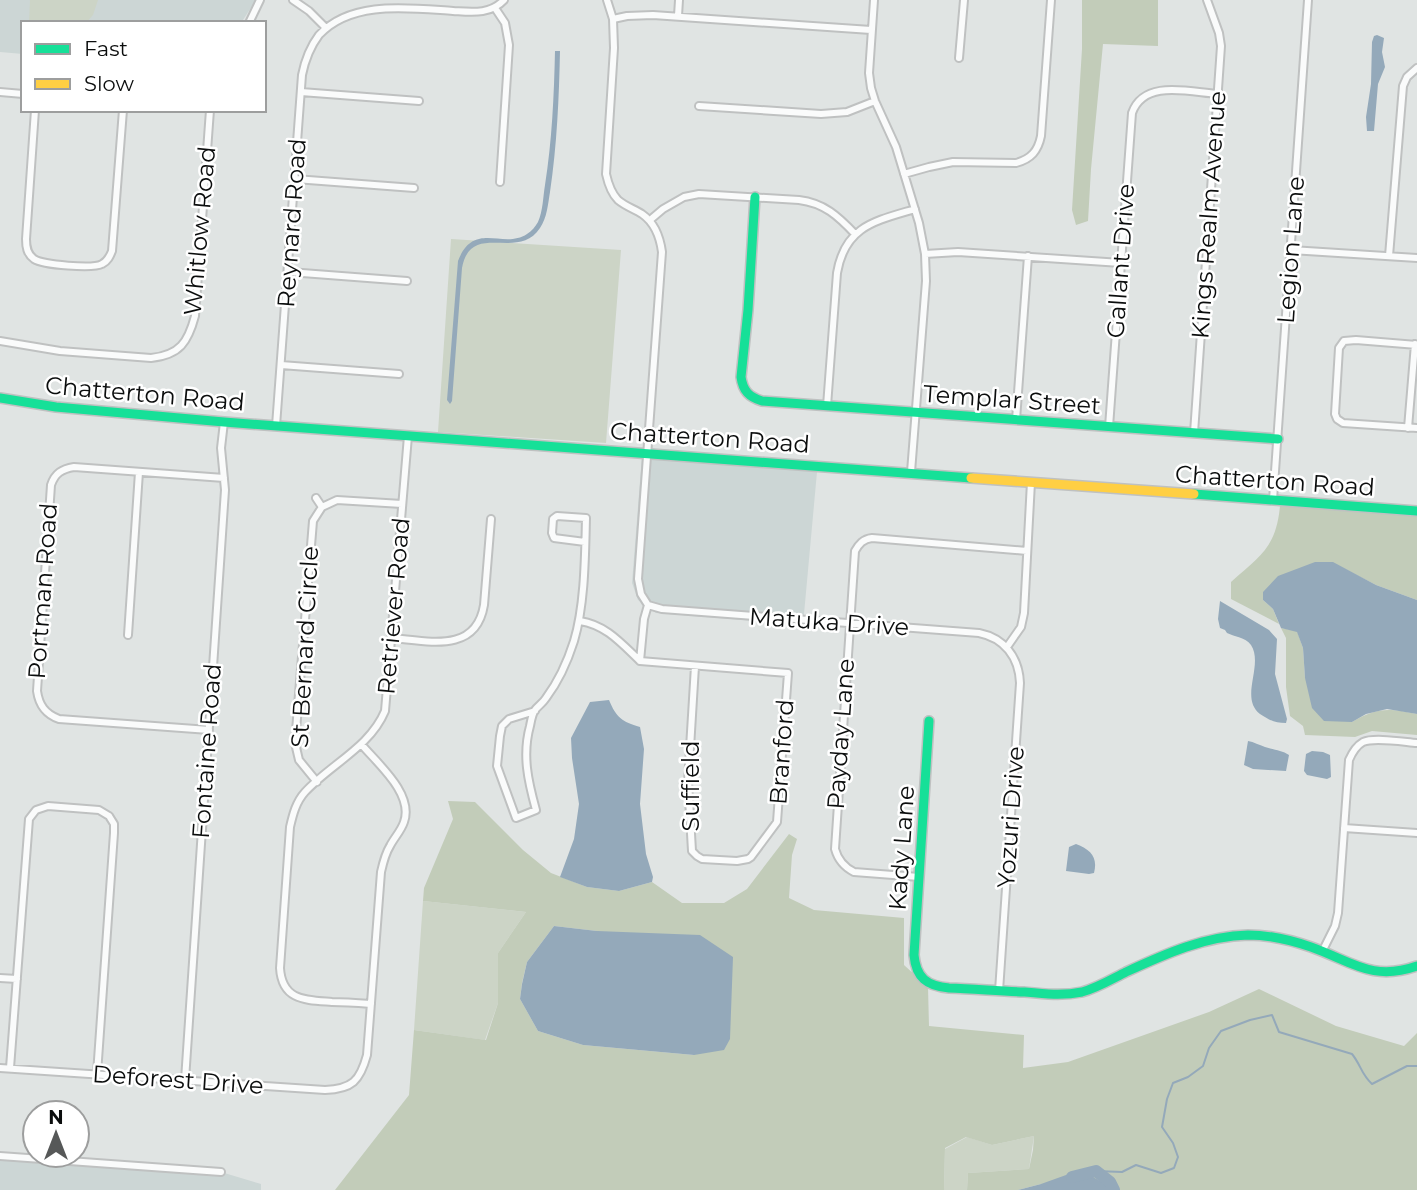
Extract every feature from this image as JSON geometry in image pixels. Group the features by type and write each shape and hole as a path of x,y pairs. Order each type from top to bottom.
{"street":[{"path":"250,21 260,0"},
{"path":"293,0 325,27 335,19 363,8 382,6 467,12 495,8 504,0"},
{"path":"422,9 423,0"},
{"path":"607,0 613,19 614,48 606,168 608,181 614,195 624,205 650,220 659,235 662,252 638,579 641,594 648,605 643,619 640,661"},
{"path":"678,16 679,0"},
{"path":"874,0 869,73 875,101 896,147 915,209 925,254 926,281 911,472"},
{"path":"959,58 964,0"},
{"path":"904,174 953,162 1016,163 1029,159 1036,151 1041,136 1051,0"},
{"name":"Kings Realm Avenue","path":"1194,433 1220,46 1219,33 1207,0"},
{"name":"Legion Lane","path":"1273,500 1308,0"},
{"path":"495,8 505,23 509,46 500,182"},
{"path":"613,19 639,15 678,16 871,30"},
{"name":"Reynard Road","path":"276,426 304,65 308,52 325,27"},
{"path":"1389,256 1403,86 1417,68"},
{"name":"Gallant Drive","path":"1109,426 1131,118 1134,107 1139,95 1163,90 1217,94"},
{"path":"0,92 21,93"},
{"path":"301,92 419,101"},
{"path":"699,106 821,114 846,112 875,101"},
{"path":"35,112 27,248 31,256 43,263 95,266 106,261 113,247 123,112"},
{"name":"Whitlow Road","path":"0,341 60,351 151,358 166,356 179,348 191,334 195,316 210,112"},
{"path":"295,179 414,188"},
{"path":"608,201 614,195"},
{"path":"650,220 663,209 692,195 755,197 806,201 823,206 855,234"},
{"name":"Templar Street","path":"755,197 741,377 746,393 754,398 762,401 1278,439"},
{"path":"827,406 839,262 845,246 855,234 872,222 915,209"},
{"path":"1291,250 1417,258"},
{"path":"925,254 958,251 1121,263"},
{"path":"1016,420 1028,256"},
{"path":"289,272 407,281"},
{"path":"1408,428 1416,344 1343,341 1339,348 1336,417 1343,423 1408,428 1417,428"},
{"path":"281,365 399,374"},
{"name":"Chatterton Road","path":"0,398 68,408 224,422 1417,511"},
{"name":"Fontaine Road","path":"184,1080 225,490 221,448 224,422"},
{"name":"Retriever Road","path":"371,1004 308,1000 293,995 281,979 280,968 293,813 305,792 361,744 378,725 385,710 408,436"},
{"name":"Portman Road","path":"139,472 65,468 58,473 51,485 37,691 39,701 44,710 65,720 209,730"},
{"path":"128,635 139,472 224,478"},
{"path":"1007,647 1021,627 1024,613 1031,482"},
{"path":"316,498 322,507 329,502 341,500 402,504"},
{"name":"St Bernard Circle","path":"317,782 299,760 295,743 312,525 314,517 322,507"},
{"path":"534,711 509,719 502,726 500,736 497,765 516,818 536,810 525,756 528,734 534,711 548,696 560,674 580,621 585,542 586,518 557,516 553,519 554,538 585,542"},
{"path":"392,638 451,641 463,638 474,629 481,618 484,605 491,519"},
{"name":"Payday Lane","path":"919,877 854,872 837,857 835,849 855,551 867,538 877,538 1027,551"},
{"name":"Matuka Drive","path":"648,605 662,609 979,633 994,638 1007,647"},
{"path":"580,621 598,625 611,633 640,661 695,666"},
{"name":"Yozuri Drive","path":"999,991 1020,682 1017,663 1007,647"},
{"name":"Branford","path":"695,666 788,673 778,818 751,857 745,860"},
{"name":"Suffield","path":"695,666 688,781 692,850 702,859 745,860"},
{"name":"Kady Lane","path":"929,721 915,966 920,976 930,984 999,991"},
{"path":"1322,952 1337,919 1349,760 1360,744 1370,740 1417,743"},
{"path":"361,744 397,785 405,809 404,822 390,845 381,872 371,1004"},
{"path":"10,1068 27,827 33,812 48,806 99,810 109,816 114,824 97,1074"},
{"path":"109,816 116,811"},
{"path":"1344,828 1417,833"},
{"path":"999,991 1066,995 1086,991 1185,947 1226,937 1264,936 1285,939 1378,973 1397,973 1417,966"},
{"path":"0,978 17,979"},
{"name":"Deforest Drive","path":"0,1068 325,1090 345,1087 355,1082 361,1074 367,1055 371,1004"},
{"path":"0,1156 221,1172"}],"shaded area":[{"path":"0,0 256,0 242,21 21,21 21,54 0,52"},
{"path":"30,0 98,0 88,21 29,21"},
{"path":"451,239 621,250 606,443 438,432"},
{"path":"642,456 817,472 803,625 656,613 638,600 632,583"},
{"path":"423,901 526,912 498,953 498,1003 485,1040 414,1030"},
{"path":"1034,1136 1029,1169 968,1173 967,1190 944,1190 945,1149 967,1137 992,1145"},
{"path":"0,1156 21,1158 21,1169 91,1169 91,1163 221,1172 261,1184 261,1190 0,1190"}],"green space":[{"path":"1082,0 1158,0 1158,46 1103,44 1088,221 1076,225 1072,210 1082,49"},
{"path":"1280,506 1417,516 1417,600 1376,585 1333,563 1263,600 1273,609 1279,624 1231,599 1231,582 1258,558 1270,542 1275,532"},
{"path":"1281,628 1297,631 1303,648 1305,678 1352,722 1376,711 1417,714 1417,735 1372,731 1355,737 1305,735 1303,726 1290,716 1286,687 1286,638"},
{"path":"448,801 475,802 523,850 551,873 587,887 619,891 652,882 682,903 724,903 747,889 789,834 797,839 792,855 789,898 814,910 904,918 904,965 928,987 929,1026 1024,1035 1023,1068 1068,1062 1209,1012 1259,989 1336,1026 1404,1046 1417,1033 1417,1190 1112,1190 1102,1182 1041,1184 1018,1190 967,1190 968,1173 1029,1169 1034,1136 992,1145 966,1137 945,1148 944,1190 335,1190 409,1095 414,1030 486,1040 498,1003 498,953 526,912 423,901 424,888 453,819","holes":["554,926 597,931 694,1055 583,1045 538,1031 520,999 527,962"]}],"water":[{"path":"1377,35 1384,38 1382,52 1385,67 1378,84 1374,131 1367,131 1372,42"},
{"path":"555,51 560,51 557,122 546,215 531,238 520,242 485,243 475,246 467,254 462,268 450,404 447,400 458,261 472,242 490,238 518,238 530,232 538,222 549,152"},
{"path":"1315,562 1333,562 1376,585 1417,600 1417,714 1387,709 1366,714 1352,722 1324,721 1312,708 1305,678 1303,648 1297,632 1281,628 1273,609 1263,600 1263,592 1278,576"},
{"path":"1220,601 1269,630 1277,639 1275,674 1286,723 1269,719 1254,707 1251,690 1254,653 1246,640 1220,628"},
{"path":"609,700 620,718 640,727 644,749 640,804 646,854 653,877 652,882 619,891 587,887 560,877 574,839 579,804 571,738 590,702"},
{"path":"1248,741 1289,755 1286,771 1253,769 1244,765"},
{"path":"1312,751 1330,755 1331,777 1327,779 1307,775 1304,771 1306,754"},
{"path":"1076,844 1086,849 1094,858 1094,873 1066,871 1069,847"},
{"path":"554,926 597,931 700,935 733,957 730,1039 724,1050 694,1055 583,1045 538,1031 520,999 522,984 527,962"},
{"path":"1080,1170 1112,1190 1018,1190 1041,1184"}],"waterway":[{"path":"1096,1171 1122,1172 1136,1165 1161,1173 1174,1168 1178,1157 1173,1143 1162,1127 1173,1083 1188,1077 1203,1066 1209,1048 1221,1031 1250,1020 1272,1015 1279,1032 1352,1054 1372,1084 1407,1066 1417,1066"},
{"path":"1072,1177 1096,1171 1110,1182 1114,1190"}],"traffic: fast":[{"path":"755,197 741,377 745,390 757,399 1278,439"},
{"path":"0,398 56,407 224,422 971,478"},
{"path":"1194,494 1417,511"},
{"path":"929,721 914,955 917,970 929,983 949,988 1053,994 1082,992 1185,947 1248,935 1296,942 1374,971 1387,972 1417,966"}],"traffic: slow":[{"path":"971,478 1194,494"}]}
